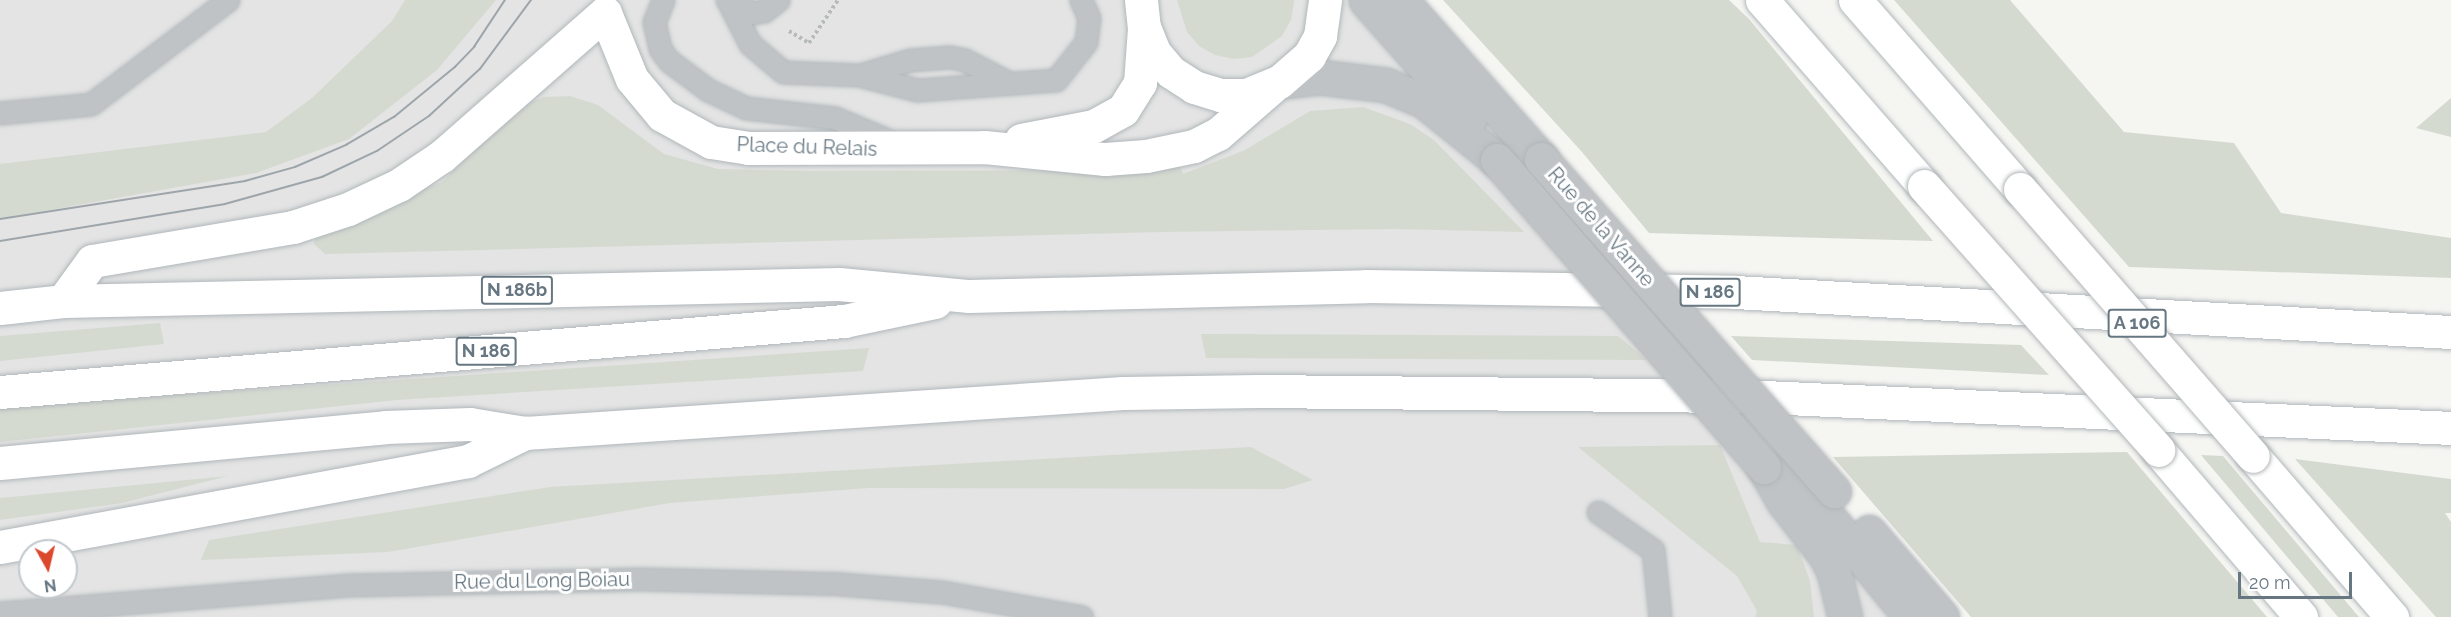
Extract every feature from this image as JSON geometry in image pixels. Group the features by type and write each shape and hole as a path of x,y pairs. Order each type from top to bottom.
{"main road":[{"name":"Place du Relais","path":"602,6 632,79 662,115 685,130 711,142 748,148 984,147 1105,159 1174,151 1218,134 1309,56 1320,36 1325,0"},
{"path":"1762,0 2158,450 2301,617"},
{"name":"A 106","path":"1855,0 2392,617"},
{"path":"63,301 92,261 293,227 348,209 399,185 442,156 602,6"},
{"name":"Place du Relais","path":"984,147 1094,126 1123,110 1140,83 1144,65 1142,13"},
{"path":"1142,13 1154,52 1171,72 1194,87 1228,95 1246,95 1276,84"},
{"name":"N 186b","path":"0,308 63,301 839,284 969,296"},
{"name":"N 186","path":"0,392 844,321 969,296 1366,286 1723,292 2450,331"},
{"path":"0,463 385,427 470,424 525,433 1124,393 1287,391 1742,396 2451,428"},
{"path":"0,547 468,461 525,433"}],"street":[{"path":"1366,0 1471,118 1497,160 1764,467 1784,502 1826,556 1834,572 1845,617"},
{"name":"Rue de la Vanne","path":"1401,0 1834,491 1942,617"},
{"path":"1276,84 1319,77 1386,85 1424,100 1497,160"},
{"path":"1764,467 1806,490 1911,617"}],"lane":[{"path":"0,113 91,104 228,0"},
{"path":"663,0 654,22 660,49 669,61 726,101 765,113 835,118 909,149"},
{"path":"727,1 752,13 764,11 778,0"},
{"path":"727,1 750,44 771,66 796,74 860,75 917,90 1043,83 1065,73 1089,32 1087,8 1082,0"},
{"path":"860,75 910,60 950,57 965,60 1006,82 1022,84"},
{"path":"1598,512 1653,550 1660,617"},
{"name":"Rue du Long Boiau","path":"0,613 349,585 641,579 840,584 942,592 1082,617"}],"shaded area":[{"path":"0,0 1391,0 1928,617 0,617"},
{"path":"405,0 496,0 437,70 349,139 256,173 0,219 0,164 266,132 312,98 392,21"},
{"path":"1177,0 1294,0 1294,2 1291,20 1282,36 1252,57 1234,59 1215,55 1199,46 1187,32"},
{"path":"1443,0 1729,0 1749,19 1933,241 1649,233 1582,152"},
{"path":"1894,0 2010,0 2124,132 2234,143 2281,213 2451,238 2451,278 2129,267"},
{"path":"570,96 598,105 664,154 718,169 810,171 1149,170 1179,164 1183,174 1245,150 1310,111 1363,107 1410,124 1434,140 1524,232 1396,229 1162,232 325,254 314,244 317,231 442,182 516,108 544,97"},
{"path":"2451,98 2451,137 2416,128"},
{"path":"160,323 164,344 0,361 0,336"},
{"path":"1201,334 1618,336 1647,360 1206,358"},
{"path":"1731,336 2021,345 2049,375 1752,360"},
{"path":"869,348 863,371 397,400 0,442 0,407"},
{"path":"1720,445 1760,542 1797,545 1810,581 1814,617 1755,617 1757,611 1737,576 1578,447"},
{"path":"1251,447 1313,480 1284,489 869,488 670,503 388,552 201,560 209,540 550,487"},
{"path":"2127,452 2267,617 1971,617 1833,457"},
{"path":"2201,455 2223,456 2359,617 2338,617"},
{"path":"2295,459 2451,479 2451,513 2445,513 2451,522 2451,617 2436,617"},
{"path":"228,476 122,503 0,520 0,498"}],"tram line":[{"path":"0,219 245,181 295,167 346,145 394,117 455,67 474,47 505,0"},
{"path":"0,241 225,204 322,177 377,151 429,116 480,69 531,0"}]}
